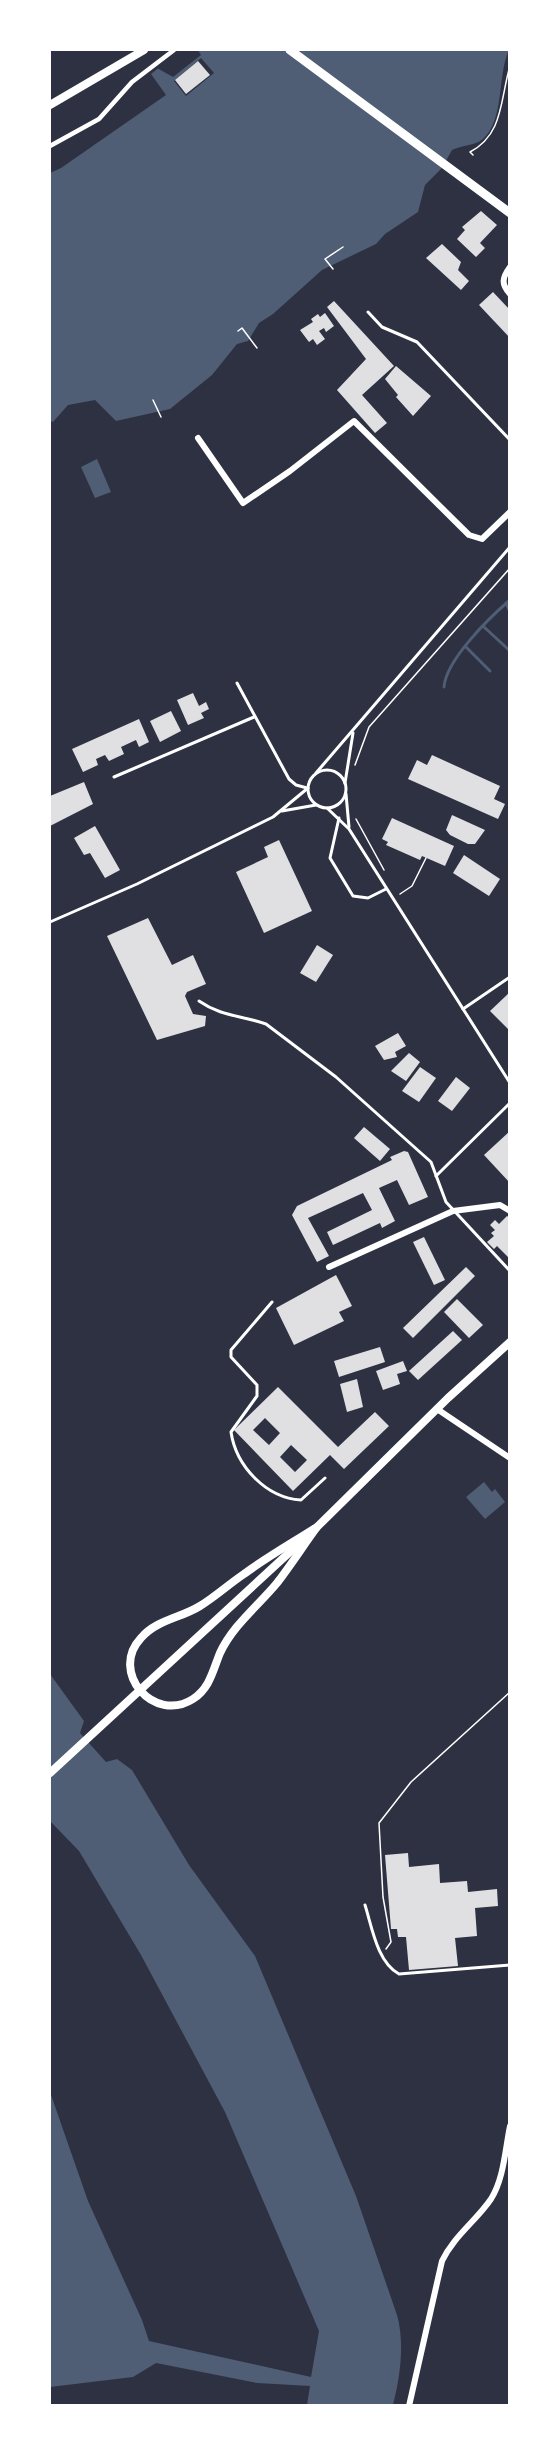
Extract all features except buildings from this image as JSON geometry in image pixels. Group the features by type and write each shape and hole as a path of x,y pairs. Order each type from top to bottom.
{"main road":[{"path":"50,105 144,50"},
{"path":"290,50 510,211"},
{"path":"50,1773 317,1527 437,1409 510,1342"},
{"path":"317,1527 276,1583 236,1628 220,1653 209,1681 199,1695 187,1703 173,1706 159,1704 141,1693 133,1681 130,1668 131,1654 142,1636 155,1626 181,1617 202,1605 245,1573 317,1527"}],"street":[{"path":"50,146 99,119 132,82 174,50"},
{"path":"510,267 504,275 503,287 510,294"},
{"path":"198,438 243,503 290,471 354,422 469,535 483,539 510,512"},
{"path":"329,1267 453,1211 500,1205 510,1211"},
{"path":"437,1409 510,1458"},
{"path":"409,2406 442,2261 453,2242 494,2193 500,2178 510,2126"}],"lane":[{"path":"368,312 382,327 417,342 510,440"},
{"path":"50,922 137,884 281,811 308,788 316,773 510,547"},
{"path":"237,683 289,778 296,785 308,788"},
{"path":"114,777 254,717"},
{"path":"349,829 345,783 353,732"},
{"path":"316,773 322,770 337,772 345,783"},
{"path":"308,788 316,805"},
{"path":"327,808 342,801 346,792"},
{"path":"281,811 316,805 327,808 349,829 510,1083"},
{"path":"339,818 330,858 353,896 368,898 386,889"},
{"path":"463,1009 510,977"},
{"path":"199,1001 221,1014 248,1017 266,1024 369,1106 431,1162 446,1202 510,1271"},
{"path":"436,1176 510,1103"},
{"path":"272,1302 231,1350 231,1357 257,1385 257,1396 231,1432 233,1447 248,1471 270,1491 286,1499 301,1500 325,1478"},
{"path":"365,1905 382,1955 393,1971 399,1974 510,1965"}],"path":[{"path":"473,154 470,152 488,139 494,130 504,103 510,66"},
{"path":"333,269 325,259 343,247"},
{"path":"238,331 242,328 257,348"},
{"path":"153,400 161,417"},
{"path":"351,774 369,727 510,568"},
{"path":"354,816 387,876"},
{"path":"398,896 412,886 426,858"},
{"path":"382,1955 391,1942 383,1897 379,1823 411,1782 510,1692"}],"water":[{"path":"181,50 509,50 505,60 498,109 490,130 480,141 452,150 442,168 425,185 418,212 385,234 376,244 322,270 273,314 259,323 248,341 237,344 212,375 170,409 116,421 95,400 68,405 53,422 50,421 50,173 61,168 166,95 151,74"},
{"path":"97,459 111,492 95,498 81,467"},
{"path":"484,1482 492,1492 495,1489 505,1502 485,1519 466,1497"},
{"path":"50,1674 84,1721 80,1733 106,1762 117,1759 132,1770 189,1865 255,1956 356,2196 397,2315 401,2337 401,2360 393,2405 307,2405 310,2386 257,2383 156,2363 133,2377 50,2387 50,2092 88,2201 142,2320 149,2341 311,2377 319,2331 225,2112 141,1955 79,1851 50,1821"}],"pier":[{"path":"181,50 198,50 201,55 173,77 157,68"},
{"path":"201,58 214,73 186,96 174,81"}],"waterway":[{"path":"444,687 452,665 460,652 480,628 510,600"},
{"path":"506,603 510,612"},
{"path":"484,627 510,651"},
{"path":"466,647 490,671"}]}
